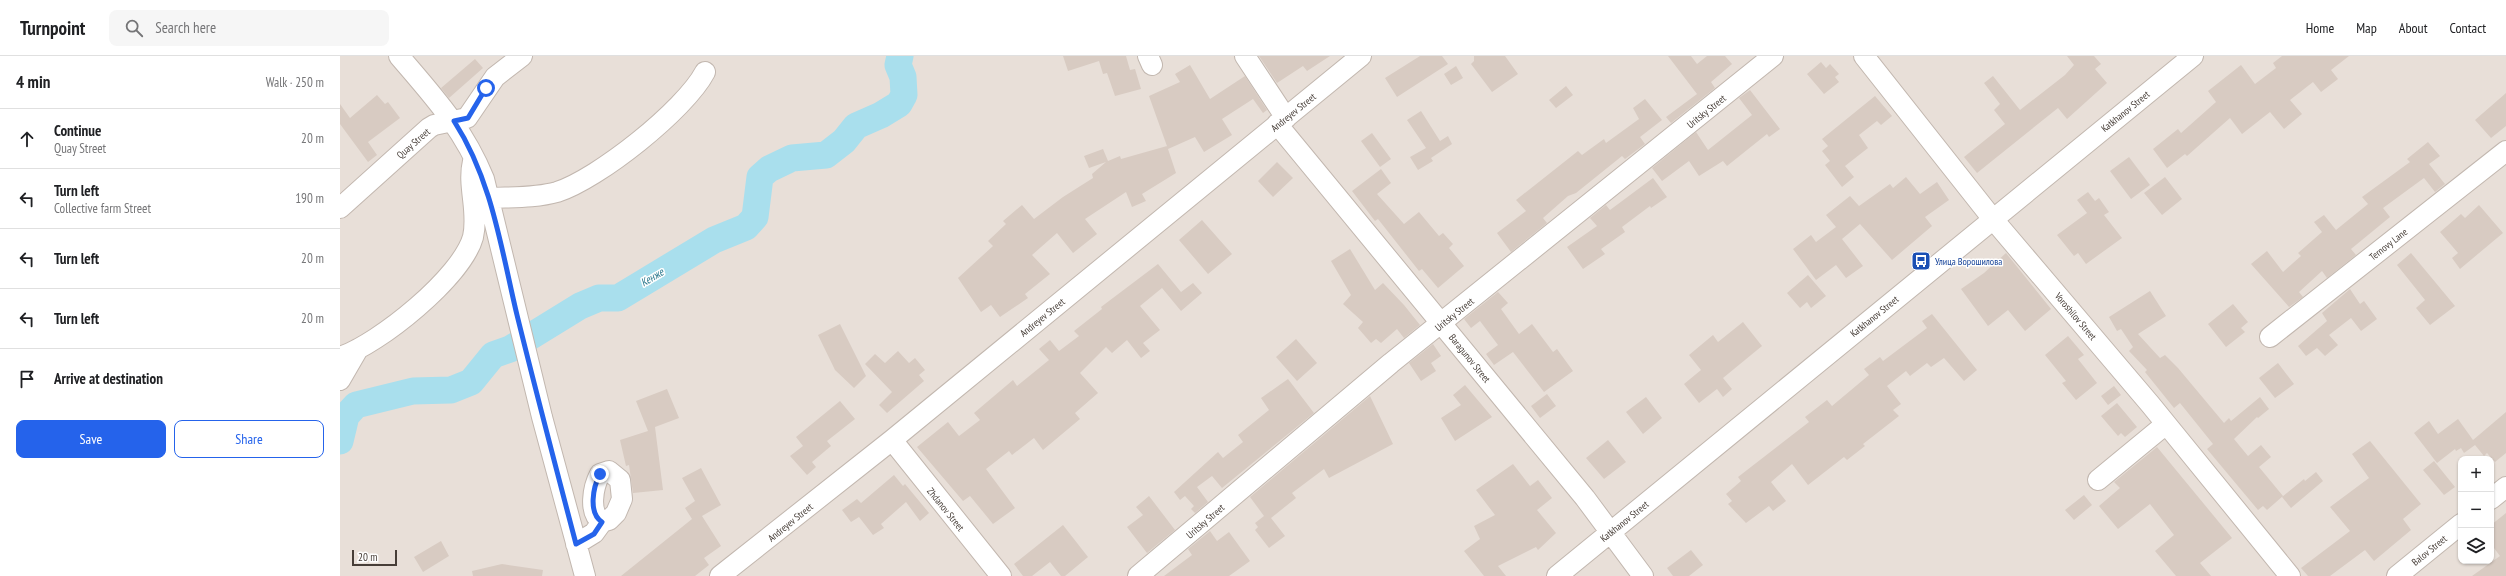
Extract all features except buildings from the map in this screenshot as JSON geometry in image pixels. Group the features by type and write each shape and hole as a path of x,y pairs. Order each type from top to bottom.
{"street":[{"path":"399,56 454,121 474,155 490,198 542,417 585,576"},
{"name":"Quay Street","path":"340,208 429,128 434,125 468,118 495,77 522,56"},
{"name":"Baragunov Street","path":"1245,56 1282,121 1442,324 1585,498 1643,576"},
{"name":"Andreyev Street","path":"720,576 892,440 1362,56"},
{"name":"Uritsky Street","path":"1138,576 1391,363 1442,324 1773,56"},
{"name":"Voroshilov Street","path":"1864,56 1992,218 2166,424 2290,576"},
{"name":"Katkhanov Street","path":"1557,576 1992,218 2192,56"},
{"path":"490,198 546,194 579,182 606,165 653,129 694,89 705,72"},
{"name":"Ternovy Lane","path":"2270,337 2506,151"},
{"path":"340,357 358,349 400,321 426,299 465,255 474,227 471,169 474,155"},
{"path":"340,380 358,349"},
{"path":"2098,480 2166,424"},
{"name":"Zhdanov Street","path":"892,440 1000,576"},
{"path":"2494,497 2506,487"},
{"path":"576,544 594,534 602,522"},
{"name":"Balov Street","path":"2397,576 2458,526"}],"shaded area":[{"path":"340,56 2506,56 2506,576 340,576"}],"waterway":[{"name":"Кенже","path":"340,441 346,416 356,405 413,391 451,390 471,382 493,355 510,349 580,306 599,298 618,298 714,240 746,227 755,217 760,177 769,169 792,158 826,155 844,141 856,126 881,115 899,104 904,95 903,77 898,65 900,56"}],"place":[{"name":"Улица Ворошилова","path":"1921,261"}],"route":[{"path":"486,88 468,118 454,121 474,155 490,198 542,417 576,544 594,534 602,522 598,520 594,505 596,481 600,474"}]}
